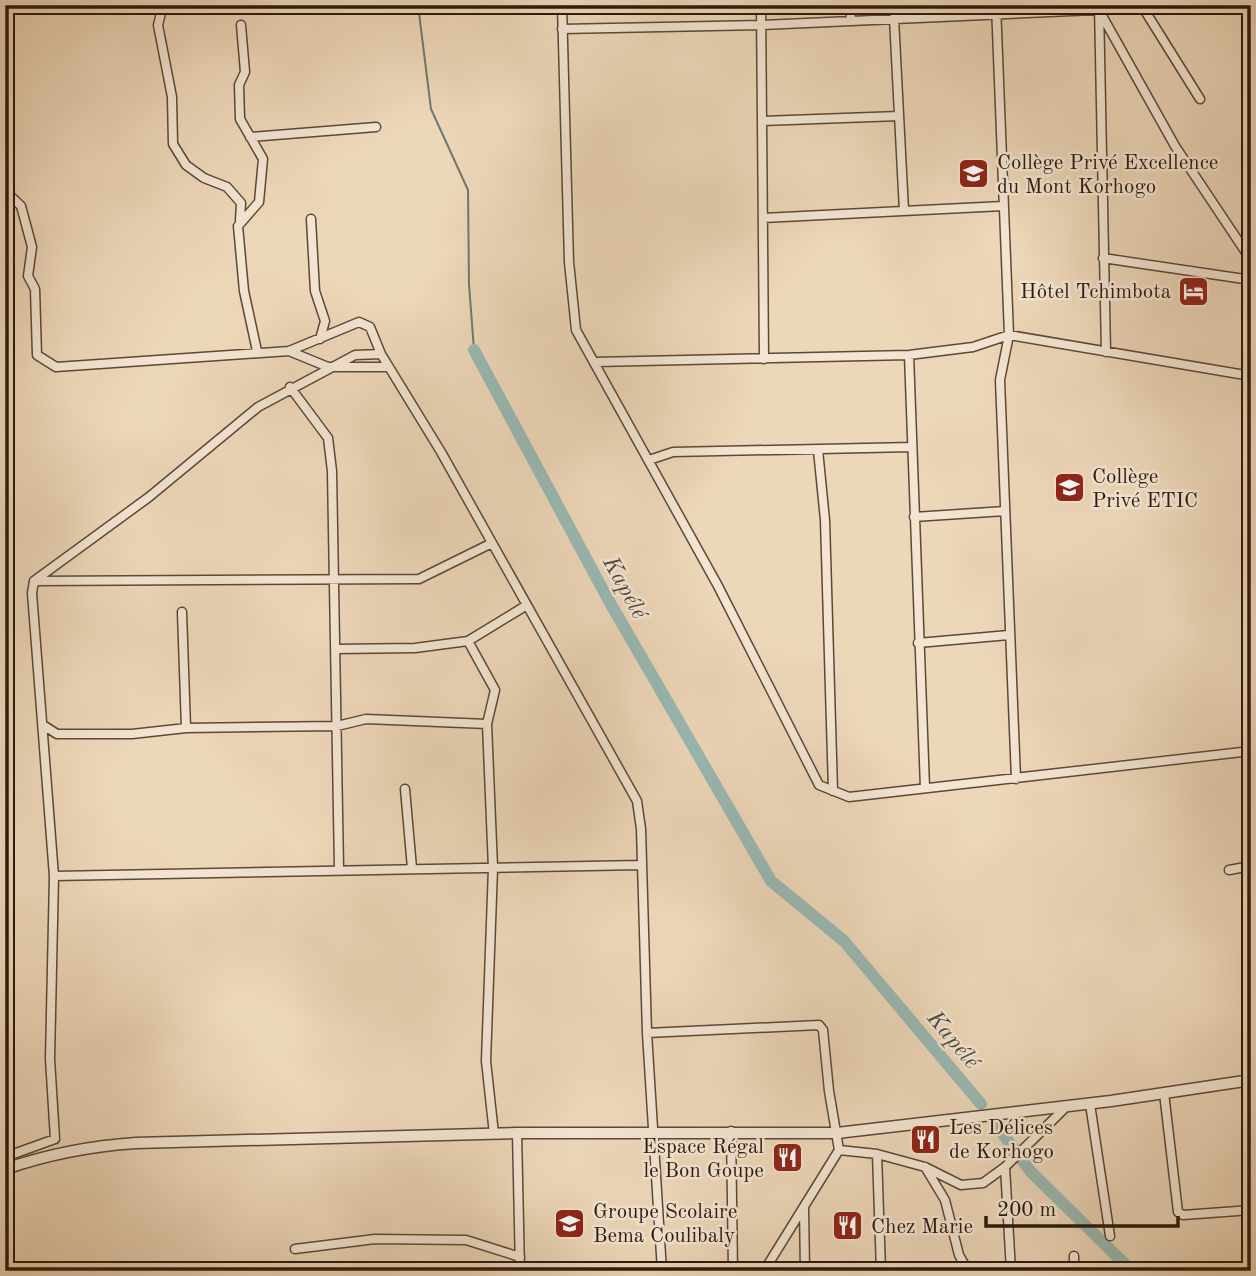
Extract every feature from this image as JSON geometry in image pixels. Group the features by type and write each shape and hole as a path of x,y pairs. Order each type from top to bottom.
{"street":[{"path":"163,5 158,25 172,97 173,144 186,165 204,178 227,187 240,203 244,291 257,351"},
{"path":"562,5 569,262 576,330 718,586 819,785 849,797 1251,751"},
{"path":"761,5 764,359"},
{"path":"850,5 851,21"},
{"path":"996,5 1009,335 1000,380 1016,779"},
{"path":"1142,7 1200,99"},
{"path":"562,29 762,26 1161,7"},
{"path":"1099,8 1106,352"},
{"path":"1099,8 1175,146 1251,260"},
{"path":"894,18 904,211"},
{"path":"240,223 259,202 263,159 240,119 239,85 245,72 241,25"},
{"path":"762,121 899,116"},
{"path":"250,137 376,127"},
{"path":"5,191 21,206 32,247 28,276 35,289 37,355 56,367 257,351 289,351 359,322 370,327 381,354 492,543 637,801 641,829 647,1033 662,1271"},
{"path":"763,218 1003,206"},
{"path":"311,219 315,291 325,321 320,340"},
{"path":"1103,258 1251,280"},
{"path":"595,362 909,355 973,347 1009,335 1251,376"},
{"path":"289,351 328,368 389,368"},
{"path":"5,1157 55,1139 50,1059 54,876 32,593 34,581 149,497 258,407 290,387 355,355 381,354"},
{"path":"909,355 925,788"},
{"path":"290,387 328,438 332,471 339,869"},
{"path":"649,460 673,452 912,446"},
{"path":"818,450 825,520 833,791"},
{"path":"914,517 1005,511"},
{"path":"34,581 419,579 492,543"},
{"path":"335,649 415,648 468,641 527,605"},
{"path":"182,612 186,728"},
{"path":"918,643 1009,635"},
{"path":"468,641 495,690 488,724 493,868 486,1061 494,1134"},
{"path":"43,725 57,734 132,734 186,728 337,726 366,719 488,724"},
{"path":"405,789 412,868"},
{"path":"54,876 641,865"},
{"path":"1229,870 1251,866"},
{"path":"647,1033 819,1025 825,1040 829,1091 839,1150 764,1271"},
{"path":"5,1169 50,1154 92,1146 517,1132 837,1133 1250,1083"},
{"path":"1164,1093 1178,1212 1183,1215 1251,1210"},
{"path":"1090,1104 1110,1236"},
{"path":"839,1150 877,1154 925,1167 961,1185 983,1183 1005,1167 1066,1107"},
{"path":"731,1131 733,1271"},
{"path":"517,1132 520,1271"},
{"path":"877,1154 881,1271"},
{"path":"925,1167 945,1200 959,1255 968,1271"},
{"path":"1005,1167 1011,1271"},
{"path":"804,1205 805,1271"},
{"path":"295,1249 375,1239 466,1240 520,1257"},
{"path":"1074,1256 1074,1271"}],"waterway":[{"name":"Kapélé","path":"418,5 431,109 468,190 469,284 474,350"},
{"name":"Kapélé","path":"474,350 609,601 771,881 844,941 981,1104"},
{"name":"Kapélé","path":"997,1126 1031,1172 1132,1271"}],"place":[{"name":"Collège Privé Excellence du Mont Korhogo","path":"974,174"},
{"name":"Hôtel Tchimbota","path":"1194,291"},
{"name":"Collège Privé ETIC","path":"1069,488"},
{"name":"Les Délices de Korhogo","path":"926,1139"},
{"name":"Espace Régal le Bon Goupe","path":"787,1158"},
{"name":"Groupe Scolaire Bema Coulibaly","path":"570,1223"},
{"name":"Chez Marie","path":"848,1226"}]}
